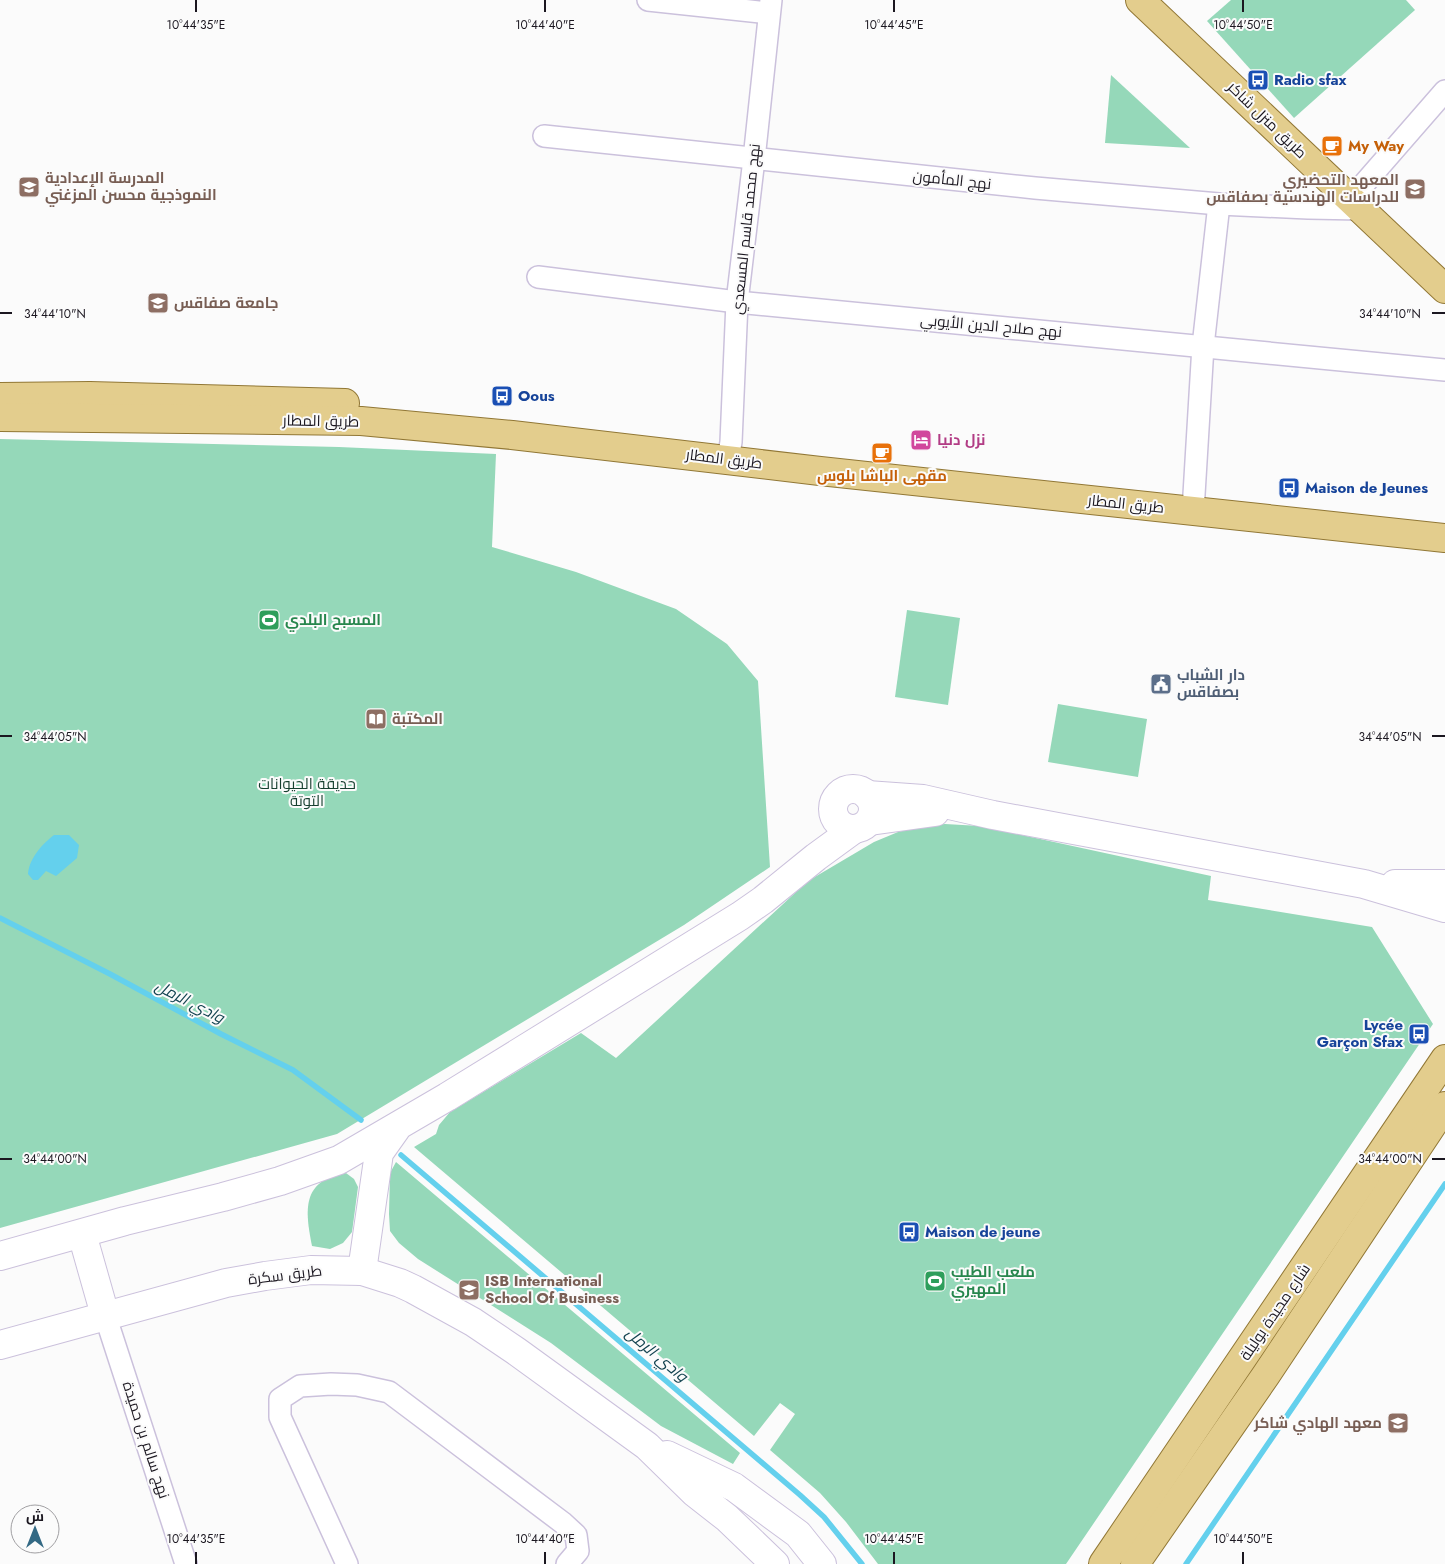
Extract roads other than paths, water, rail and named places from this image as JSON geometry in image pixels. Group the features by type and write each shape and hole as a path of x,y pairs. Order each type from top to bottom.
{"main road":[{"name":"طريق منزل شاكر","path":"1140,0 1443,285"},
{"name":"طريق المطار","path":"0,397 90,396 291,400 364,404 522,419 729,450"},
{"name":"طريق المطار","path":"0,417 361,422 512,435 729,450 825,454 1445,538"},
{"name":"طريق المطار","path":"1194,503 1445,518"},
{"name":"شارع مجيدة بوليلة","path":"1103,1564 1445,1059"},
{"name":"شارع مجيدة بوليلة","path":"1135,1564 1266,1375 1445,1106"}],"street":[{"path":"648,0 770,6"},
{"name":"نهج محمد قاسم المسعدي","path":"729,450 737,302 770,6"},
{"path":"1356,204 1445,91"},
{"name":"نهج المأمون","path":"544,136 1026,187 1219,204 1308,208 1356,204"},
{"path":"1194,503 1204,346 1219,204"},
{"name":"نهج صلاح الدين الأيوبي","path":"538,277 737,302 1445,370"},
{"path":"785,882 810,847 832,809 836,797 841,792 854,789 863,815"},
{"path":"832,809 833,816 841,826 863,815 923,799 1003,817 1364,884 1445,908"},
{"path":"0,1256 271,1184 339,1160 397,1127 740,916 816,857 863,815"},
{"path":"1364,884 1445,884"},
{"path":"362,1271 379,1153 397,1127"},
{"path":"339,1160 358,1166 365,1171 374,1185"},
{"path":"82,1234 105,1316"},
{"name":"طريق سكرة","path":"0,1345 226,1283 311,1270 362,1271 400,1283 473,1322 647,1446"},
{"name":"نهج سالم بن حميدة","path":"105,1316 186,1564"},
{"path":"347,1564 280,1417 280,1399 300,1386 331,1384 357,1386 389,1392 563,1523 576,1535 578,1551 567,1564"},
{"path":"647,1446 695,1493 727,1518 767,1561 798,1534"},
{"path":"647,1446 734,1486 798,1534 822,1564"}],"water":[{"path":"54,835 69,835 79,845 77,858 56,876 46,871 38,880 33,880 28,874 31,863 41,847"}],"waterway":[{"name":"وادي الرمل","path":"0,918 293,1070 361,1120"},
{"name":"وادي الرمل","path":"401,1155 800,1495 824,1517 862,1564"},
{"path":"1186,1564 1445,1184"}],"place":[{"name":"Radio sfax","path":"1258,80"},
{"name":"My Way","path":"1332,146"},
{"name":"المدرسة الإعدادية النموذجية محسن المزغني","path":"29,187"},
{"name":"المعهد التحضيري للدراسات الهندسية بصفاقس","path":"1415,189"},
{"name":"جامعة صفاقس","path":"158,303"},
{"name":"Oous","path":"502,396"},
{"name":"نزل دنيا","path":"921,440"},
{"name":"مقهى الباشا بلوس","path":"882,453"},
{"name":"Maison de Jeunes","path":"1289,488"},
{"name":"المسبح البلدي","path":"269,620"},
{"name":"دار الشباب بصفاقس","path":"1161,684"},
{"name":"المكتبة","path":"376,719"},
{"name":"Lycée Garçon Sfax","path":"1419,1034"},
{"name":"Maison de jeune","path":"909,1232"},
{"name":"ملعب الطيب المهيري","path":"935,1281"},
{"name":"ISB International School Of Business","path":"469,1290"},
{"name":"معهد الهادي شاكر","path":"1398,1423"}],"park label":[{"name":"حديقة الحيوانات التوتة","path":"307,792"}]}
